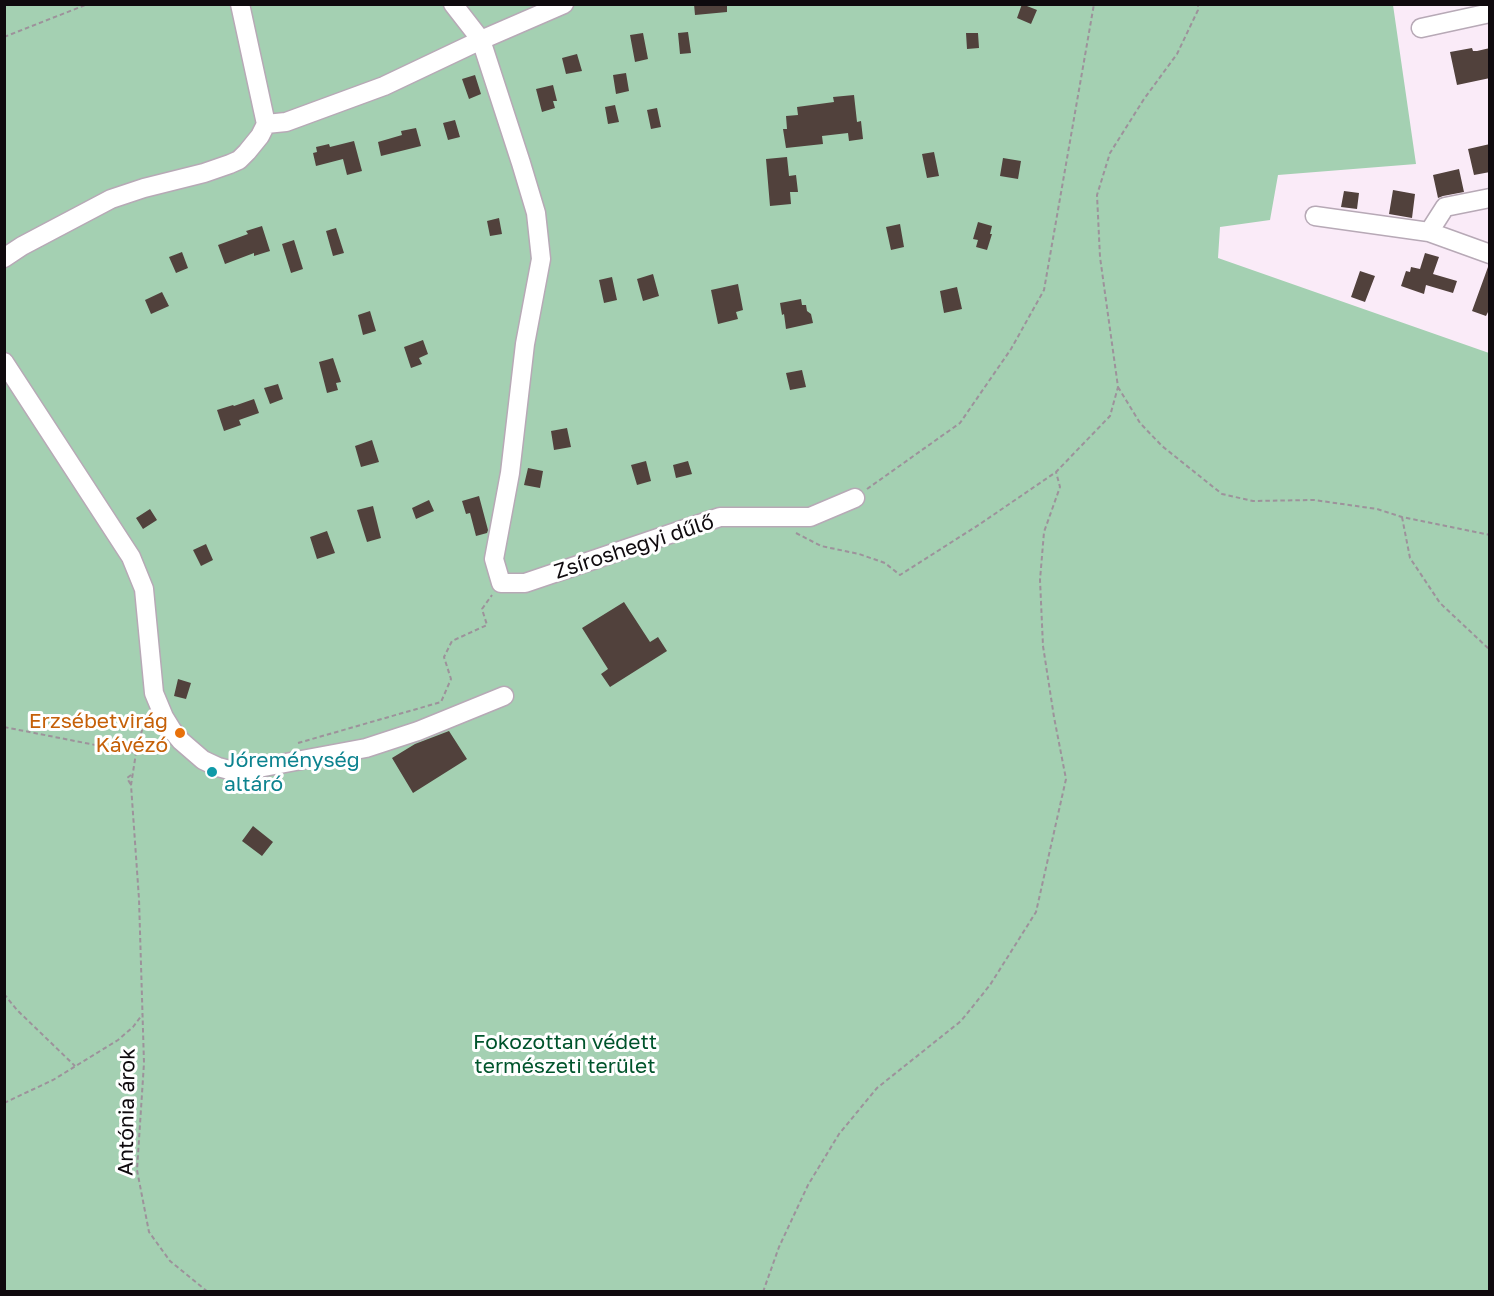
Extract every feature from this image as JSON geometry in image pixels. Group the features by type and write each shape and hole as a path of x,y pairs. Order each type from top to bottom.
{"street":[{"path":"4,258 22,246 111,199 204,173 239,159 247,152 266,124 240,4"},
{"path":"453,4 481,40 536,213 541,259 525,344 510,473 494,559 501,583"},
{"path":"266,124 285,122 384,86 564,4"},
{"path":"1421,28 1490,13"},
{"path":"1429,232 1445,207 1490,198"},
{"path":"1315,216 1429,232 1490,254"},
{"path":"4,362 131,557 144,589 154,693 172,730 203,760 237,772 366,748 418,731 504,696"},
{"name":"Zsíroshegyi dűlő","path":"501,583 525,583 720,517 810,518 855,498"}],"path":[{"path":"4,37 88,4"},
{"path":"855,498 960,423 1011,349 1044,290 1094,4"},
{"path":"792,531 821,546 859,554 885,563 900,575 1005,508 1056,472 1110,416 1118,387 1100,257 1097,195 1110,153 1144,99 1177,54 1198,10 1198,4"},
{"path":"1118,387 1140,423 1162,446 1222,494 1253,501 1314,500 1377,509 1402,517 1490,535"},
{"path":"763,1292 779,1247 808,1185 839,1134 877,1088 961,1021 990,985 1036,912 1066,779 1043,646 1040,580 1044,532 1059,487 1056,472"},
{"path":"1402,517 1410,558 1440,603 1490,650"},
{"path":"294,744 441,702 452,678 444,657 452,641 487,625 482,609 501,583"},
{"name":"Antónia árok","path":"154,693 136,753 130,785 139,899 144,1063 137,1170 149,1232 170,1261 208,1292"},
{"path":"4,727 136,753"},
{"path":"4,994 17,1010 75,1066"},
{"path":"4,1104 43,1085 122,1036 142,1015"}],"green space":[{"name":"Fokozottan védett természeti terület","path":"5,5 1393,5 1416,164 1278,175 1270,220 1220,227 1218,258 1489,353 1489,1291 5,1292"}],"building":[{"path":"694,4 727,4 727,12 695,15"},
{"path":"1022,4 1037,10 1031,24 1017,18"},
{"path":"688,32 691,53 680,54 678,33"},
{"path":"643,33 648,59 635,62 630,35"},
{"path":"966,33 978,33 979,48 967,49"},
{"path":"1472,48 1473,51 1477,51 1490,48 1490,78 1457,85 1450,52"},
{"path":"577,54 582,71 566,74 562,58"},
{"path":"626,73 629,91 616,94 613,75"},
{"path":"475,75 481,94 469,99 462,79"},
{"path":"553,85 557,101 553,101 555,108 542,112 536,89"},
{"path":"854,95 857,122 861,121 863,139 849,141 848,133 822,136 823,144 786,148 783,129 787,129 786,116 798,115 797,107 834,102 833,97"},
{"path":"615,105 619,122 608,124 605,107"},
{"path":"657,108 661,127 651,129 647,110"},
{"path":"455,120 460,137 448,140 443,123"},
{"path":"416,128 421,146 381,156 378,142 402,135 401,131"},
{"path":"354,141 362,171 347,175 343,159 316,166 313,153 317,152 316,147 329,144 330,147"},
{"path":"1490,144 1490,172 1474,175 1468,149"},
{"path":"934,152 939,176 927,178 922,154"},
{"path":"787,157 789,176 796,175 798,192 790,192 791,204 770,206 766,159"},
{"path":"1003,158 1021,161 1018,179 1000,176"},
{"path":"1459,169 1464,192 1438,198 1433,175"},
{"path":"1393,190 1415,194 1412,218 1389,214"},
{"path":"1344,191 1359,193 1357,209 1341,207"},
{"path":"499,218 502,234 490,236 487,221"},
{"path":"978,222 992,226 987,250 976,247 978,240 973,239"},
{"path":"900,224 904,247 891,250 886,227"},
{"path":"262,226 270,251 254,256 254,253 225,264 218,245"},
{"path":"336,228 344,253 333,256 326,231"},
{"path":"294,240 303,269 291,273 282,244"},
{"path":"182,252 188,268 176,273 169,257"},
{"path":"1425,253 1439,257 1433,274 1457,281 1453,293 1426,285 1424,294 1401,286 1406,271 1410,272 1411,267 1420,269"},
{"path":"1488,267 1490,268 1490,308 1486,316 1472,311"},
{"path":"1360,271 1375,276 1365,302 1351,297"},
{"path":"653,274 659,296 643,301 637,279"},
{"path":"612,277 617,300 604,303 599,280"},
{"path":"738,284 743,310 736,312 738,319 718,324 711,290"},
{"path":"957,287 962,309 944,313 940,291"},
{"path":"162,292 169,306 151,314 145,300"},
{"path":"801,299 802,305 806,305 807,311 811,314 813,323 786,329 780,303"},
{"path":"370,311 376,331 363,335 358,315"},
{"path":"423,340 428,354 419,358 422,364 411,368 404,347"},
{"path":"333,358 341,382 336,383 338,390 327,393 319,362"},
{"path":"802,370 806,387 790,390 786,373"},
{"path":"278,384 283,399 270,404 264,388"},
{"path":"254,399 259,413 239,420 241,425 224,431 217,410"},
{"path":"567,428 571,447 554,450 551,431"},
{"path":"372,440 379,462 361,467 355,446"},
{"path":"646,461 651,481 637,485 631,465"},
{"path":"688,461 692,474 676,478 673,465"},
{"path":"528,468 543,471 540,488 524,485"},
{"path":"479,496 488,530 487,533 476,536 470,513 466,514 462,501"},
{"path":"429,500 434,511 416,519 412,508"},
{"path":"373,506 381,538 367,542 357,510"},
{"path":"150,509 157,520 143,529 136,518"},
{"path":"327,531 335,553 317,559 310,537"},
{"path":"206,544 213,560 201,566 193,550"},
{"path":"624,602 650,642 658,637 667,651 610,687 601,674 608,669 582,628"},
{"path":"178,679 191,683 186,699 174,696"},
{"path":"449,731 467,759 413,793 392,758 415,744"},
{"path":"253,826 273,842 262,856 242,841"}],"place":[{"name":"Erzsébetvirág Kávézó","path":"180,733"},
{"name":"Jóreménység altáró","path":"212,772"}]}
